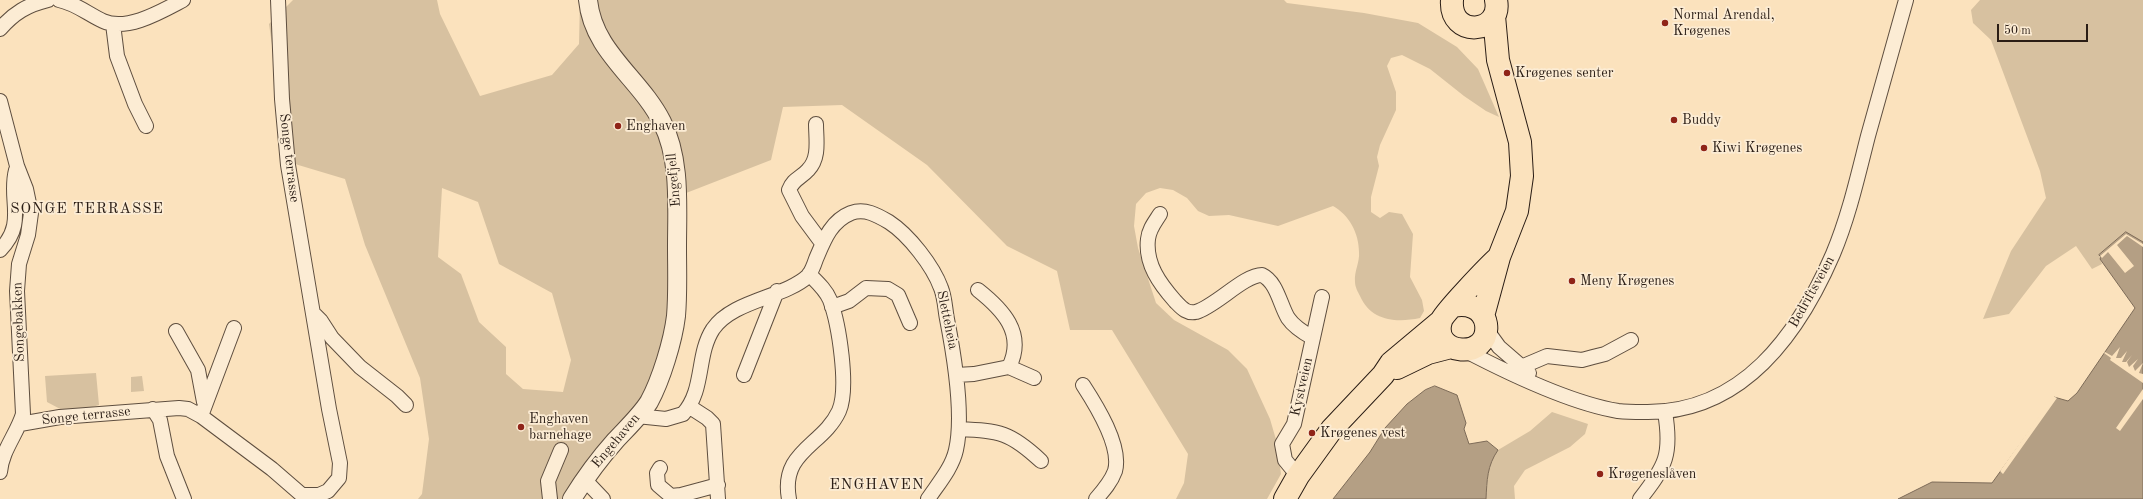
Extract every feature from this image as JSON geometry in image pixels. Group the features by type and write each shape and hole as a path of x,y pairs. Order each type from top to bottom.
{"main road":[{"path":"1452,0 1452,6 1456,18 1468,27 1483,47 1506,90"},
{"path":"1468,27 1480,27 1491,21 1495,8"},
{"path":"1383,375 1414,359 1476,346 1481,342 1499,257 1517,212 1522,176 1520,142 1498,60 1495,8"},
{"path":"1285,499 1298,476 1332,429 1383,375 1391,363 1447,314 1499,257"},
{"path":"1458,349 1446,344 1441,334 1447,314 1467,305 1473,307 1485,323"}],"street":[{"path":"0,29 21,9 32,4 48,0"},
{"path":"59,0 68,2 103,21 113,24 122,24 155,15 183,0"},
{"name":"Songe terrasse","path":"20,424 60,417 153,409 179,408 202,410 302,497 319,495 328,490 339,478 340,470 288,165 282,99 278,0"},
{"name":"Engefjell","path":"588,0 592,22 603,45 655,110 666,131 673,152 677,215 676,317 670,345 657,381"},
{"name":"Bedriftsveien","path":"1458,349 1509,373 1559,392 1619,411 1665,412 1699,404 1732,389 1767,361 1798,323 1833,254 1841,233 1906,0"},
{"path":"113,24 117,56 135,104 146,126"},
{"name":"Songebakken","path":"0,101 17,166 26,189 31,214 28,235 19,264 16,315 23,414 20,424 8,444 0,472"},
{"path":"816,124 815,160 809,170 792,183 789,190 802,216 822,243"},
{"path":"0,250 7,243 14,229 16,217 14,178 17,166"},
{"name":"Sletteheia","path":"809,274 822,243 833,225 840,219 862,211 869,212 882,218 902,233 934,272 942,289 954,355 959,429 956,451 947,472 928,499"},
{"name":"Kystveien","path":"1160,214 1149,231 1148,238 1150,261 1161,285 1181,308 1191,313 1196,312 1251,278 1262,276 1267,277 1273,286 1282,307 1294,325 1313,338"},
{"path":"637,416 666,419 674,418 683,414 690,407 696,394 706,344 716,324 734,311 799,282 809,274 824,289 832,308 838,331 843,385 841,404 832,422 796,460 790,469 787,489 789,499"},
{"path":"832,308 849,301 866,288 888,289 898,295 910,323"},
{"path":"978,290 999,307 1008,320 1014,336 1009,367"},
{"path":"744,375 777,291"},
{"name":"Kystveien","path":"1298,476 1285,460 1282,444 1294,424 1322,297"},
{"path":"314,315 321,321 332,338 360,367 397,396 406,405"},
{"name":"Bedriftsveien","path":"1485,323 1499,348 1521,367 1559,392"},
{"path":"202,410 234,328"},
{"path":"176,331 198,370 202,410"},
{"path":"1521,367 1547,356 1582,360 1606,354 1631,340"},
{"path":"956,375 974,374 1009,367 1034,378"},
{"name":"Engehaven","path":"572,499 596,463 649,402 657,381"},
{"path":"1083,385 1098,408 1114,448 1115,471 1108,486 1096,499"},
{"path":"690,407 707,418 713,424 718,499"},
{"path":"153,409 160,420 167,456 184,499"},
{"path":"1640,499 1656,479 1666,456 1668,429 1665,412"},
{"path":"959,429 1006,434 1023,443 1041,461"},
{"path":"550,499 548,482 561,450"},
{"path":"660,468 657,473 658,485 671,496 681,495 718,485"},
{"path":"584,479 603,499"}],"shaded area":[{"path":"293,0 437,0 440,14 480,96 552,75 579,44 580,0 1284,0 1287,3 1364,13 1418,23 1457,47 1478,69 1499,117 1486,111 1464,96 1430,69 1402,55 1391,58 1387,66 1396,92 1396,110 1380,145 1377,157 1379,166 1371,197 1371,212 1380,218 1389,212 1402,214 1413,234 1410,277 1422,300 1424,311 1420,318 1411,320 1393,320 1385,318 1371,311 1365,304 1355,284 1355,274 1359,259 1359,245 1355,231 1344,214 1333,206 1278,226 1229,215 1209,216 1198,211 1187,198 1173,190 1160,188 1146,193 1136,204 1134,226 1138,248 1156,303 1174,320 1228,350 1247,369 1270,419 1277,443 1281,474 1267,499 1176,499 1184,483 1188,454 1112,330 1070,330 1057,271 1007,246 927,165 842,105 783,107 771,160 681,195 664,386 579,499 418,499 422,494 429,439 420,378 365,245 345,179 295,164 279,94 269,24","holes":["442,188 478,202 499,264 552,293 571,360 563,392 523,389 506,374 506,347 479,322 461,274 438,257"]},
{"path":"1980,0 2143,0 2143,242 2133,237 2100,255 2102,264 2092,269 2076,246 2046,266 2009,314 1983,319 2011,251 2046,198 2040,171 1991,40 1973,23 1971,10"},
{"path":"2126,232 2143,242 2143,499 1898,499 1932,482 1992,483 2054,397 2068,401 2077,393 2135,308 2100,259 2101,257 2099,255"},
{"path":"96,373 99,405 89,408 64,411 47,402 45,376"},
{"path":"142,376 144,391 131,392 131,377"},
{"path":"1435,386 1457,395 1466,423 1464,429 1469,444 1487,441 1498,450 1494,456 1487,479 1486,499 1333,499 1370,452 1385,428 1407,404 1425,390"},
{"path":"1552,412 1588,424 1585,434 1570,447 1525,470 1514,486 1515,499 1486,499 1488,469 1491,460 1498,450 1530,431"}],"pier":[{"path":"2126,234 2143,244 2143,247 2127,236 2117,245 2134,266 2125,273 2108,252 2102,258 2100,256"},
{"path":"2120,347 2116,358 2121,358 2127,351 2122,362 2126,362 2132,355 2127,362 2129,367 2138,359 2133,366 2135,371 2143,363 2139,373 2143,374 2143,383 2110,360 2111,358 2104,353 2105,352 2112,356"},
{"path":"2143,389 2143,399 2120,431 2116,428"},
{"path":"2053,396 2057,398 2003,474 2000,471"}],"place":[{"name":"Normal Arendal, Krøgenes","path":"1665,23"},
{"name":"Krøgenes senter","path":"1507,73"},
{"name":"Buddy","path":"1674,120"},
{"name":"Enghaven","path":"618,126"},
{"name":"Kiwi Krøgenes","path":"1704,148"},
{"name":"Meny Krøgenes","path":"1572,281"},
{"name":"Enghaven barnehage","path":"521,427"},
{"name":"Krøgenes vest","path":"1312,433"},
{"name":"Krøgeneslåven","path":"1600,474"}],"district":[{"name":"SONGE TERRASSE","path":"87,209"},
{"name":"ENGHAVEN","path":"877,485"}]}
